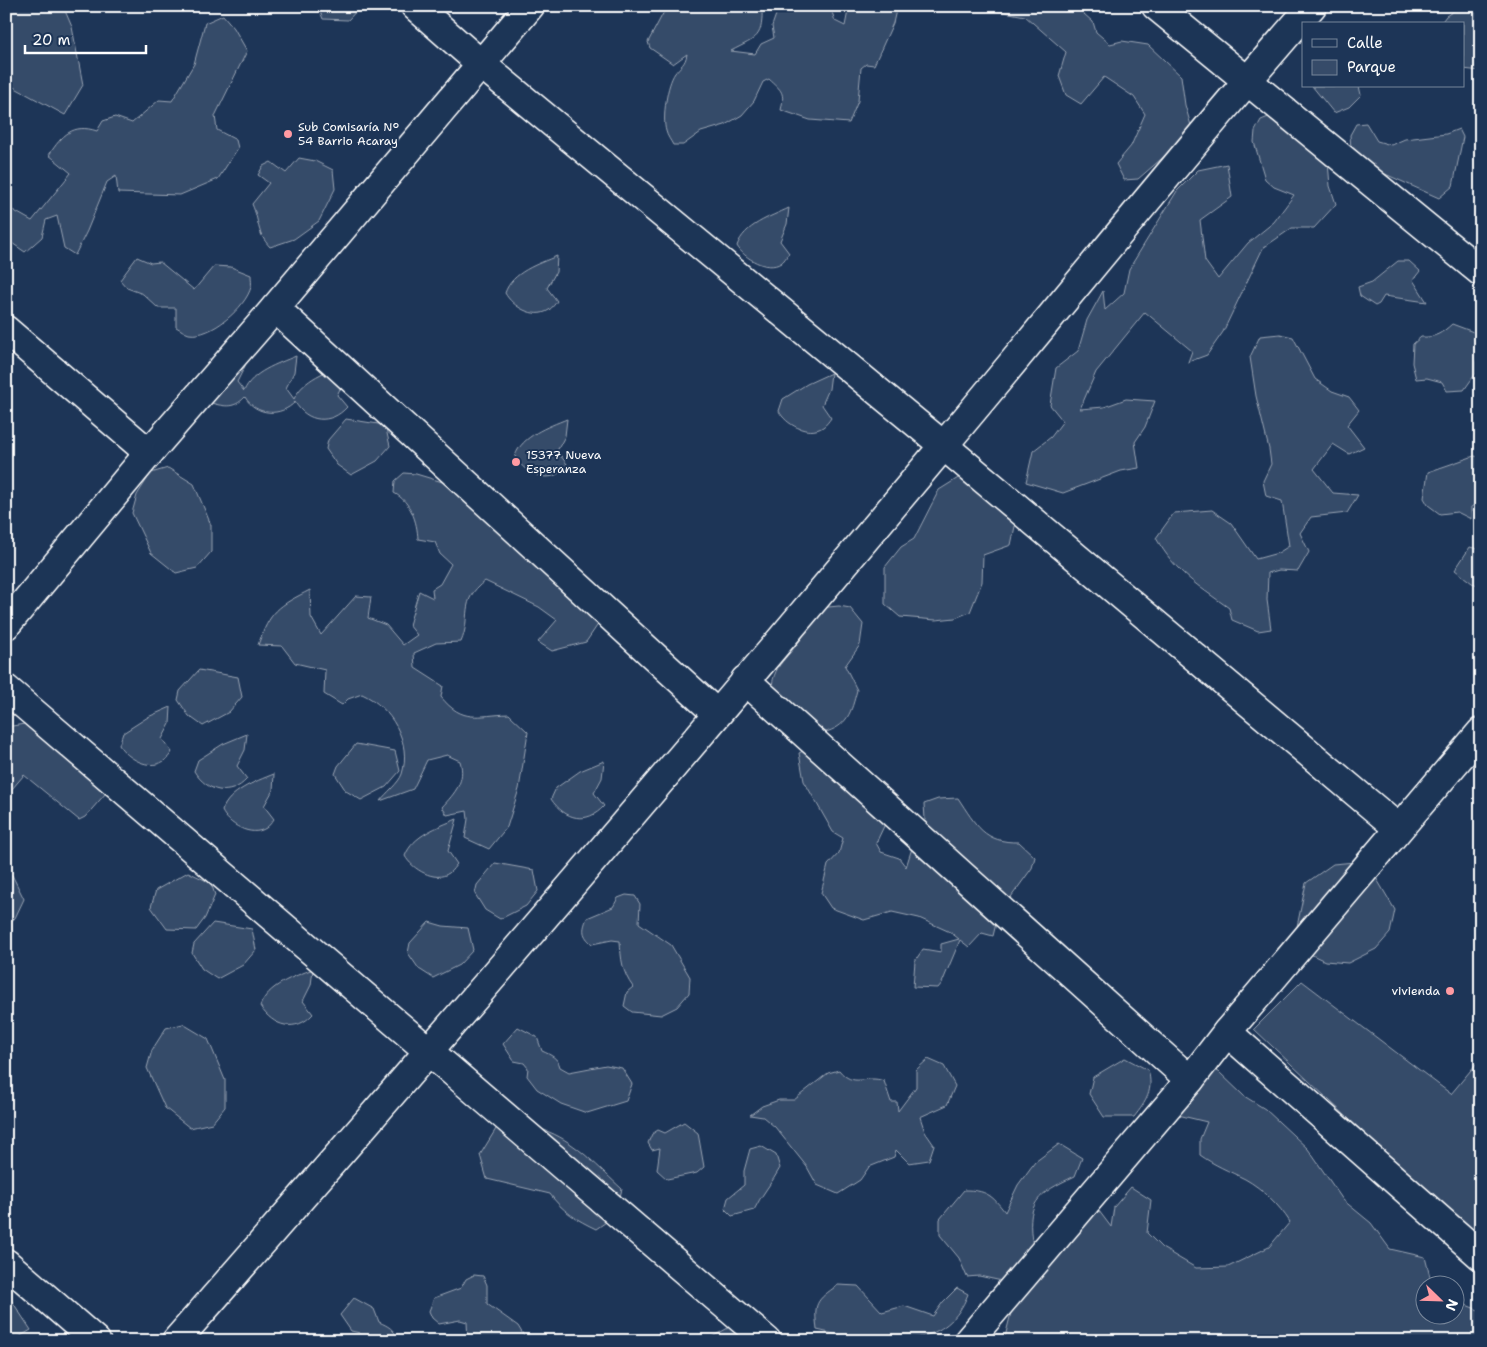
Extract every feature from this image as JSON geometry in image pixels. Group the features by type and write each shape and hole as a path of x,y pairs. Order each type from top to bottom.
{"street":[{"path":"415,6 481,64 944,446 1398,828"},
{"path":"6,625 149,453 275,308 530,6"},
{"path":"1156,6 1481,272"},
{"path":"176,1341 431,1051 944,446 1246,81 1312,6"},
{"path":"275,308 716,713"},
{"path":"6,330 149,453"},
{"path":"745,680 1190,1080"},
{"path":"6,689 431,1051 767,1341"},
{"path":"968,1341 1190,1080 1227,1032 1481,732"},
{"path":"1227,1032 1471,1240 1481,1256"},
{"path":"6,1263 96,1341"}],"green space":[{"path":"6,6 63,6 72,27 83,85 65,115 6,83"},
{"path":"318,6 361,6 348,20 323,19"},
{"path":"667,6 762,6 760,31 753,39 731,51 755,54 761,44 774,38 772,26 779,6 830,6 835,21 845,26 849,6 897,6 893,23 874,65 866,64 861,68 858,101 849,123 810,120 781,110 783,99 781,92 769,79 763,82 754,101 742,115 725,125 701,132 683,145 673,145 667,135 665,125 666,101 672,78 684,63 687,54 673,64 650,48 648,42"},
{"path":"992,6 1075,6 1093,22 1096,32 1110,44 1122,41 1148,45 1181,76 1185,105 1192,129 1182,141 1138,179 1124,180 1116,164 1131,146 1145,114 1134,97 1104,77 1081,104 1066,95 1059,76 1066,52 1025,16 994,10"},
{"path":"1461,6 1481,6 1481,71 1464,69 1464,22 1442,22 1446,16"},
{"path":"223,15 234,28 247,51 215,116 217,130 236,140 238,148 218,179 180,195 118,193 116,176 107,182 75,255 64,248 57,216 46,220 42,237 25,252 9,241 6,242 6,212 9,208 32,221 71,173 49,155 59,142 69,132 75,130 89,129 97,131 103,121 115,117 132,123 159,100 172,101 194,64 205,23"},
{"path":"1314,88 1359,88 1361,95 1349,107 1334,113"},
{"path":"1276,114 1328,162 1330,186 1336,204 1314,228 1292,228 1263,248 1223,332 1207,355 1188,362 1192,351 1145,312 1096,372 1080,409 1104,407 1126,399 1155,401 1145,427 1135,442 1139,468 1121,471 1063,493 1026,482 1033,451 1051,437 1063,421 1050,405 1056,368 1078,351 1087,320 1103,291 1105,310 1124,293 1129,269 1177,191 1198,170 1227,164 1232,197 1200,220 1205,261 1218,279 1248,243 1274,222 1294,195 1274,187 1265,179 1254,142 1255,131 1261,120"},
{"path":"1366,123 1377,141 1391,145 1405,139 1446,134 1459,129 1463,137 1453,186 1439,198 1365,165 1351,149 1350,135 1356,124"},
{"path":"299,158 315,161 333,170 335,189 319,221 294,239 270,247 260,232 252,204 269,183 258,175 263,166 271,162 286,173"},
{"path":"789,208 787,224 780,241 789,253 782,262 769,266 763,265 750,259 740,251 737,246 745,232 766,218"},
{"path":"557,256 556,272 547,288 557,301 549,310 543,313 530,312 518,307 508,298 505,293 513,279 526,270"},
{"path":"137,257 151,263 160,262 194,290 214,266 231,267 251,275 251,287 242,303 226,320 207,331 189,334 176,327 176,308 158,308 143,294 127,288 120,280"},
{"path":"1398,261 1409,261 1420,271 1413,280 1427,302 1384,296 1379,304 1375,306 1360,296 1358,287 1372,282"},
{"path":"1452,324 1476,333 1481,343 1481,353 1476,362 1476,373 1464,390 1447,391 1442,382 1427,378 1416,379 1412,363 1413,344 1421,337 1430,337 1438,334"},
{"path":"1280,334 1293,337 1315,379 1332,391 1349,397 1359,410 1347,425 1364,447 1349,454 1333,444 1314,469 1333,493 1358,495 1347,513 1311,517 1300,533 1309,552 1298,571 1279,570 1268,573 1267,600 1271,629 1258,631 1232,620 1229,608 1188,578 1171,560 1156,538 1174,513 1212,510 1231,523 1256,559 1278,553 1289,546 1282,501 1266,496 1263,481 1271,464 1256,396 1250,357 1260,336"},
{"path":"246,350 245,366 237,382 244,391 248,384 259,374 296,356 294,372 286,388 294,399 309,381 347,363 345,379 337,395 347,407 334,417 320,419 306,414 295,402 283,410 269,412 255,408 245,397 236,404 228,406 207,402"},
{"path":"831,373 829,389 822,405 831,418 823,427 811,431 804,430 798,428 782,416 779,411 783,399 807,384"},
{"path":"346,419 385,425 390,446 377,461 351,475 337,465 326,449 328,440"},
{"path":"567,419 565,436 557,451 567,464 562,470 553,476 547,477 534,474 522,466 515,456 523,443 536,433"},
{"path":"1474,456 1481,457 1481,501 1471,507 1471,519 1457,512 1440,514 1428,505 1424,498 1428,472"},
{"path":"168,468 194,484 211,525 211,552 197,568 176,573 151,553 132,513 137,495 151,473"},
{"path":"971,470 1017,517 1011,545 983,555 982,582 970,612 955,618 936,620 900,617 885,604 885,567 901,547 914,539 939,490"},
{"path":"404,473 416,474 459,487 599,623 586,642 552,651 538,642 557,620 539,607 485,581 471,595 468,602 466,625 461,642 436,643 414,653 415,668 443,686 441,697 449,706 464,715 509,714 528,732 519,789 507,827 489,849 465,838 468,819 467,811 447,815 442,807 455,792 460,781 462,775 460,761 447,755 427,760 413,789 380,801 402,774 404,762 401,738 397,727 390,717 382,707 362,694 348,699 342,705 324,694 325,670 295,663 282,646 258,645 267,624 276,611 310,590 311,617 321,635 356,596 371,597 368,618 386,625 403,645 417,635 409,625 419,591 433,598 432,589 440,584 451,564 440,554 435,542 418,539 416,525 409,507 405,501 394,493 395,481"},
{"path":"1470,547 1481,550 1481,586 1472,583 1455,570"},
{"path":"839,606 850,608 863,624 860,645 845,666 857,690 847,717 838,727 823,733 772,701 773,679 780,665 805,633 818,608"},
{"path":"199,670 238,677 242,697 229,712 203,726 189,716 178,700 180,691"},
{"path":"171,707 170,724 162,739 172,752 165,760 158,764 145,764 139,762 123,750 119,745 123,733 148,717"},
{"path":"37,722 78,769 106,793 85,817 79,820 24,775 6,796 6,727"},
{"path":"247,734 245,750 237,766 247,779 233,789 226,790 212,788 205,784 194,771 198,760 223,744"},
{"path":"356,744 395,751 400,771 386,787 361,800 346,791 335,774 338,766"},
{"path":"815,745 885,824 876,843 881,852 899,858 906,867 913,845 926,834 924,804 938,799 958,798 982,831 989,836 1007,842 1019,842 1035,857 1032,868 998,915 993,936 982,933 969,947 960,940 942,983 938,988 913,987 915,961 923,949 941,952 941,944 959,939 950,932 919,918 892,912 864,920 831,908 821,893 828,865 839,853 843,838 833,832 804,781 799,753"},
{"path":"604,761 602,778 594,793 604,806 591,816 583,818 576,818 563,812 551,799 556,788 580,771"},
{"path":"274,774 273,790 264,806 274,819 269,825 260,831 254,831 241,828 229,821 222,811 230,798 243,788"},
{"path":"457,819 448,851 457,864 450,872 443,876 431,875 418,870 408,861 405,856 414,842 434,829"},
{"path":"1355,862 1375,876 1395,910 1390,933 1376,949 1348,963 1325,961 1293,946 1306,883 1333,864"},
{"path":"495,863 534,870 538,891 526,906 500,919 485,910 475,894 477,885"},
{"path":"6,872 12,875 24,899 15,918 6,926"},
{"path":"188,872 211,883 215,895 205,918 196,930 167,929 151,907 156,890"},
{"path":"626,895 635,896 640,904 639,923 671,945 690,977 689,993 677,1007 661,1015 632,1012 624,1006 627,992 633,987 626,976 620,941 612,940 592,944 585,935 584,926 587,918 613,907 618,898"},
{"path":"429,922 443,926 468,928 473,950 459,965 433,978 419,969 408,953 410,943"},
{"path":"213,923 252,929 256,950 243,965 217,979 202,969 192,953 194,944"},
{"path":"313,969 311,985 303,1001 313,1014 299,1024 292,1025 278,1023 271,1019 260,1006 269,992 297,975"},
{"path":"1302,981 1451,1094 1481,1058 1481,1244 1254,1029"},
{"path":"183,1024 208,1039 225,1080 225,1107 212,1123 190,1128 165,1108 147,1068 152,1050 166,1028"},
{"path":"518,1027 537,1037 542,1051 554,1057 560,1067 569,1072 606,1065 622,1068 632,1084 626,1101 587,1113 561,1104 537,1089 527,1076 528,1068 524,1063 514,1061 503,1044"},
{"path":"1125,1058 1148,1070 1150,1084 1148,1095 1134,1117 1104,1117 1089,1094 1093,1077"},
{"path":"928,1059 944,1066 955,1086 947,1105 920,1117 925,1132 934,1145 929,1160 909,1163 896,1150 894,1157 869,1167 860,1180 838,1194 817,1185 807,1167 775,1127 763,1117 750,1115 762,1106 779,1100 794,1100 828,1073 839,1070 850,1079 877,1079 884,1081 891,1102 897,1102 898,1111 916,1087 916,1070"},
{"path":"1184,1060 1219,1072 1244,1096 1265,1109 1308,1149 1343,1200 1371,1223 1390,1249 1425,1257 1429,1274 1414,1274 1414,1324 1464,1324 1464,1305 1466,1305 1481,1311 1481,1341 1004,1341 1011,1313 1035,1267 1099,1211 1111,1227 1114,1207 1131,1187 1151,1200 1147,1233 1162,1248 1196,1268 1228,1267 1269,1247 1290,1222 1276,1204 1258,1188 1200,1155 1200,1139 1207,1122 1178,1115 1162,1091"},
{"path":"684,1122 698,1133 704,1167 697,1173 667,1179 657,1170 660,1148 652,1150 648,1143 652,1134 658,1130 665,1133"},
{"path":"499,1124 537,1128 559,1137 579,1150 622,1189 615,1216 596,1229 570,1214 550,1194 487,1179 480,1155"},
{"path":"1059,1144 1082,1158 1075,1176 1051,1188 1037,1201 1031,1219 1033,1247 1002,1281 979,1276 967,1277 959,1258 940,1235 940,1219 964,1190 983,1192 996,1201 1005,1212 1018,1185 1035,1162"},
{"path":"761,1146 776,1155 780,1168 754,1210 732,1216 725,1209 728,1198 744,1185 744,1171 750,1149"},
{"path":"474,1275 483,1276 487,1285 487,1304 518,1326 527,1341 468,1341 467,1322 460,1320 439,1324 432,1318 429,1311 434,1298 461,1288 466,1279"},
{"path":"838,1285 858,1286 882,1312 904,1306 933,1316 943,1302 957,1288 968,1294 959,1311 948,1324 934,1332 902,1340 846,1341 843,1336 817,1330 816,1308 818,1303 820,1299"},
{"path":"6,1292 31,1330 12,1341 6,1341"},
{"path":"354,1298 374,1309 379,1322 390,1328 397,1338 403,1341 364,1341 360,1333 351,1331 340,1315"},
{"path":"735,1324 759,1341 705,1341"}],"place":[{"name":"Sub Comisaría N° 54 Barrio Acaray","path":"288,134"},
{"name":"15377 Nueva Esperanza","path":"516,462"},
{"name":"vivienda","path":"1450,991"}]}
